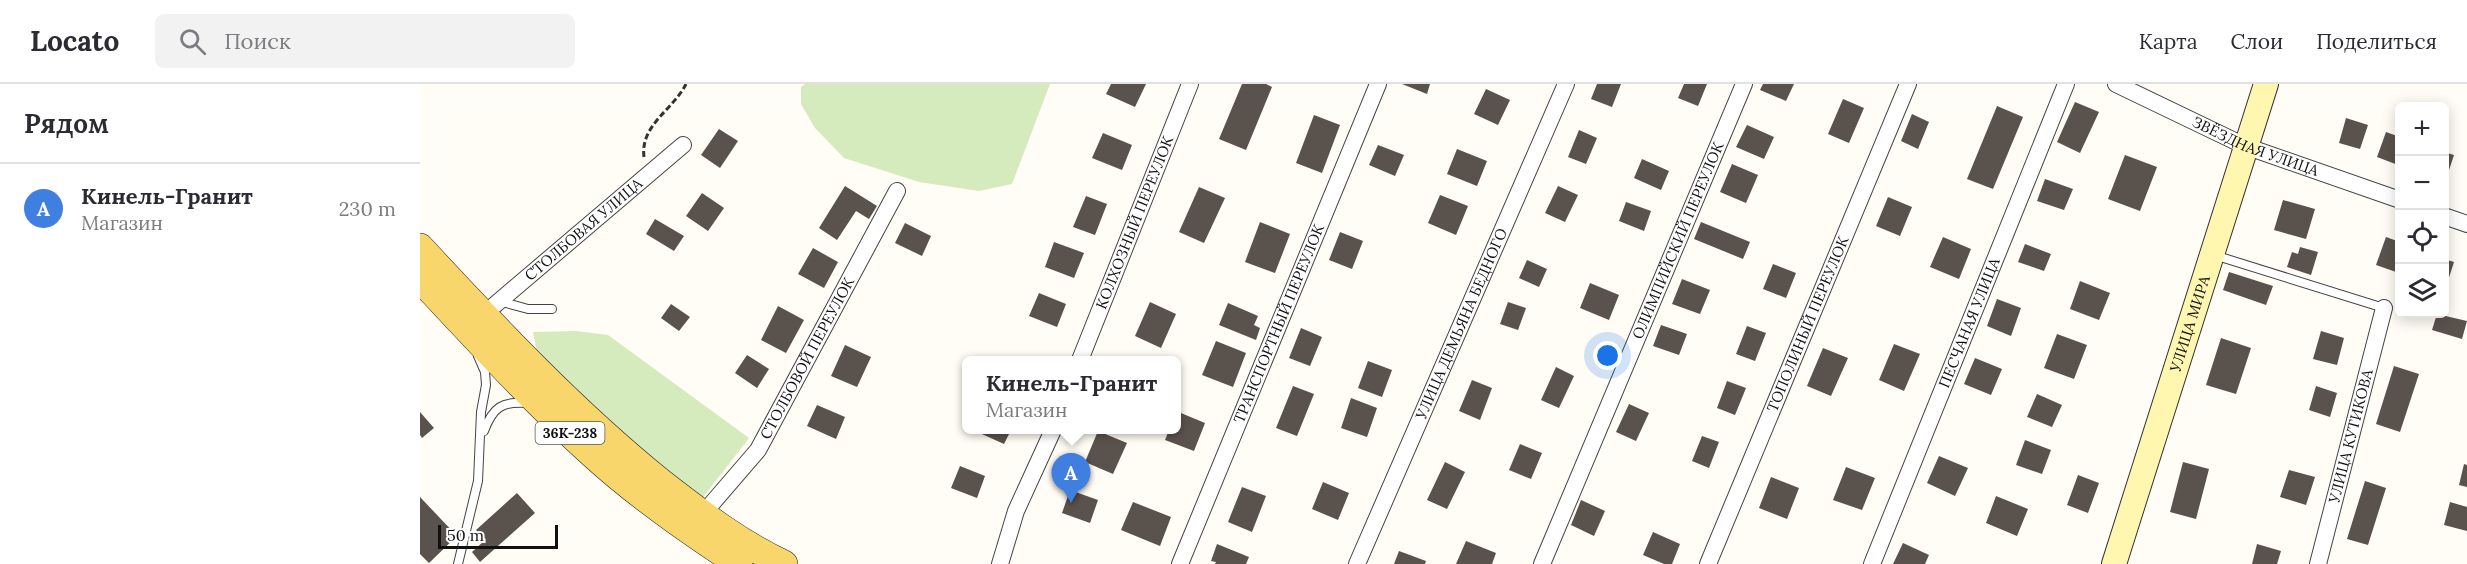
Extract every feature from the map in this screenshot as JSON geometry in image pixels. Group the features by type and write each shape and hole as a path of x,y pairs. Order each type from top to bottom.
{"main road":[{"name":"УЛИЦА МИРА","path":"2114,564 2266,84"},
{"path":"420,247 559,393 636,462 726,533 783,564"},
{"name":"36К-238","path":"420,279 483,315 540,404 593,456 691,533 739,564"}],"street":[{"name":"КОЛХОЗНЫЙ ПЕРЕУЛОК","path":"1082,356 1190,84"},
{"name":"ТРАНСПОРТНЫЙ ПЕРЕУЛОК","path":"1180,564 1378,84"},
{"name":"УЛИЦА ДЕМЬЯНА БЕДНОГО","path":"1357,564 1566,84"},
{"name":"ОЛИМПИЙСКИЙ ПЕРЕУЛОК","path":"1542,564 1744,84"},
{"name":"ТОПОЛИНЫЙ ПЕРЕУЛОК","path":"1708,564 1908,84"},
{"name":"ПЕСЧАНАЯ УЛИЦА","path":"1872,564 2066,84"},
{"name":"ЗВЁЗДНАЯ УЛИЦА","path":"2116,84 2245,146 2395,198"},
{"name":"СТОЛБОВАЯ УЛИЦА","path":"483,315 683,145"},
{"name":"СТОЛБОВОЙ ПЕРЕУЛОК","path":"702,515 758,450 897,191"},
{"path":"2449,217 2467,224"},
{"name":"УЛИЦА КУТИКОВА","path":"2318,564 2384,308"},
{"path":"1000,564 1016,511 1051,434"}],"lane":[{"path":"2211,254 2384,308"},
{"path":"458,564 478,481 481,412 486,385 483,315 528,309 552,309"},
{"path":"481,437 489,418 496,409 505,404 517,402 540,404"}],"path":[{"path":"646,176 642,144 652,126 681,94 686,84"}],"green space":[{"path":"805,84 1050,84 1012,184 979,191 919,182 844,158 815,128 801,104 801,87"},
{"path":"576,331 608,335 749,438 697,505 539,362 533,332"}],"building":[{"path":"1111,84 1146,84 1135,107 1106,94"},
{"path":"1242,84 1266,84 1272,87 1246,150 1219,139"},
{"path":"1402,84 1430,84 1427,94"},
{"path":"1597,84 1621,84 1612,107 1591,99"},
{"path":"1684,84 1707,84 1698,106 1678,98"},
{"path":"1763,84 1794,84 1786,101 1760,90"},
{"path":"1486,89 1510,100 1498,125 1474,114"},
{"path":"1843,99 1864,108 1849,143 1828,134"},
{"path":"2075,102 2099,112 2080,153 2057,142"},
{"path":"1997,106 2023,117 1993,189 1967,179"},
{"path":"1912,114 1929,122 1918,149 1901,141"},
{"path":"1314,115 1340,125 1322,173 1296,163"},
{"path":"2346,118 2368,125 2360,149 2339,143"},
{"path":"1747,125 1774,137 1764,159 1736,147"},
{"path":"719,129 738,141 720,168 701,155"},
{"path":"1579,130 1597,138 1586,164 1568,157"},
{"path":"2386,132 2395,135 2395,164 2377,157"},
{"path":"1103,133 1132,145 1122,170 1092,158"},
{"path":"1378,145 1404,155 1395,176 1369,165"},
{"path":"1457,149 1487,161 1477,186 1447,174"},
{"path":"2449,154 2454,155 2449,170"},
{"path":"2125,155 2157,167 2140,211 2108,199"},
{"path":"1642,159 1669,171 1661,190 1634,178"},
{"path":"1732,164 1758,175 1746,203 1720,192"},
{"path":"2045,179 2073,189 2064,210 2037,201"},
{"path":"845,186 877,206 869,219 856,211 837,240 819,228"},
{"path":"1558,186 1578,195 1565,222 1545,213"},
{"path":"1199,187 1225,198 1204,243 1179,232"},
{"path":"702,193 724,208 708,231 686,216"},
{"path":"1440,195 1468,206 1456,235 1428,223"},
{"path":"1086,196 1107,204 1095,235 1073,227"},
{"path":"1888,197 1912,207 1900,236 1876,226"},
{"path":"2283,200 2315,209 2306,239 2274,230"},
{"path":"1626,202 1651,211 1644,231 1619,221"},
{"path":"655,219 684,236 674,251 646,234"},
{"path":"1260,222 1290,234 1275,273 1245,262"},
{"path":"1701,222 1750,242 1743,259 1694,239"},
{"path":"905,223 931,236 922,256 895,243"},
{"path":"1340,232 1363,241 1352,269 1329,260"},
{"path":"1943,237 1971,249 1959,279 1930,267"},
{"path":"2386,237 2395,240 2395,272 2376,265"},
{"path":"1054,242 1084,253 1074,278 1045,267"},
{"path":"2025,244 2051,254 2044,271 2018,262"},
{"path":"2300,247 2318,252 2311,275 2287,267 2292,252 2298,254"},
{"path":"813,248 838,262 824,288 798,274"},
{"path":"1527,260 1547,269 1539,287 1519,278"},
{"path":"2449,260 2454,262 2449,278"},
{"path":"1773,264 1796,273 1786,298 1763,289"},
{"path":"2229,272 2273,286 2266,305 2223,290"},
{"path":"1682,279 1710,290 1700,314 1672,304"},
{"path":"2080,281 2110,293 2099,320 2070,309"},
{"path":"1590,283 1619,295 1609,320 1580,308"},
{"path":"1039,293 1066,304 1057,327 1029,316"},
{"path":"1997,299 2021,308 2011,336 1987,326"},
{"path":"1150,302 1176,314 1161,348 1135,336"},
{"path":"1508,302 1526,308 1518,330 1500,324"},
{"path":"1228,303 1258,316 1254,325 1260,328 1256,340 1219,325"},
{"path":"671,304 690,317 679,331 661,318"},
{"path":"778,306 804,320 786,353 761,340"},
{"path":"2449,317 2467,321 2462,339 2432,330 2436,318"},
{"path":"1661,325 1687,334 1679,355 1653,346"},
{"path":"1747,326 1766,333 1755,361 1736,354"},
{"path":"1301,328 1322,337 1310,366 1289,358"},
{"path":"2321,331 2344,338 2337,365 2313,359"},
{"path":"2057,334 2087,345 2074,379 2044,368"},
{"path":"2221,338 2251,348 2236,394 2206,385"},
{"path":"1216,341 1246,353 1233,387 1202,375"},
{"path":"1894,344 1920,354 1904,391 1879,380"},
{"path":"845,345 871,357 857,387 831,376"},
{"path":"1823,348 1848,358 1831,396 1807,386"},
{"path":"747,355 769,369 757,388 735,373"},
{"path":"1975,358 2002,369 1991,395 1964,384"},
{"path":"1368,361 1392,370 1382,397 1358,388"},
{"path":"2394,366 2419,374 2400,432 2376,424"},
{"path":"1556,367 1574,376 1559,408 1541,400"},
{"path":"1472,380 1492,388 1480,420 1459,411"},
{"path":"1727,381 1746,388 1735,415 1717,408"},
{"path":"1293,386 1314,394 1297,436 1276,428"},
{"path":"2316,386 2337,393 2330,417 2309,410"},
{"path":"2037,394 2062,405 2052,427 2027,417"},
{"path":"1351,398 1377,408 1367,437 1341,428"},
{"path":"1629,404 1649,413 1636,441 1616,432"},
{"path":"817,405 845,417 836,439 807,426"},
{"path":"420,412 434,428 422,438 420,435"},
{"path":"1181,413 1205,423 1194,451 1165,440 1167,434 1181,434"},
{"path":"982,434 1009,434 1004,444"},
{"path":"1097,434 1105,434 1127,443 1113,474 1085,462"},
{"path":"1702,436 1719,442 1709,468 1692,461"},
{"path":"2025,440 2051,450 2042,474 2016,465"},
{"path":"1520,444 1542,453 1531,479 1509,470"},
{"path":"1939,456 1968,468 1955,496 1927,483"},
{"path":"1445,462 1465,472 1447,509 1427,500"},
{"path":"2183,462 2209,469 2196,519 2170,512"},
{"path":"2464,464 2467,465 2467,487 2459,485"},
{"path":"960,466 985,476 977,498 951,488"},
{"path":"1846,467 1875,478 1862,510 1833,500"},
{"path":"2289,470 2315,477 2306,505 2280,497"},
{"path":"2078,475 2099,483 2088,513 2067,505"},
{"path":"1771,477 1799,488 1787,519 1759,508"},
{"path":"2365,481 2386,488 2368,545 2347,539"},
{"path":"1323,482 1349,493 1338,520 1312,509"},
{"path":"1242,487 1266,496 1252,532 1228,522"},
{"path":"1070,490 1098,500 1090,523 1062,513"},
{"path":"517,493 535,513 480,562 472,552 485,540 476,530"},
{"path":"1996,496 2028,509 2017,536 1986,523"},
{"path":"420,497 457,536 429,563 420,554"},
{"path":"1581,500 1605,511 1594,536 1571,525"},
{"path":"1133,502 1171,517 1160,546 1121,530"},
{"path":"2450,502 2467,507 2467,531 2444,525"},
{"path":"1653,532 1680,544 1672,564 1664,564 1643,555"},
{"path":"1466,541 1496,553 1492,564 1456,564"},
{"path":"1903,543 1929,555 1925,564 1893,564"},
{"path":"1217,544 1249,557 1246,564 1215,564 1216,562 1211,561"},
{"path":"2257,544 2281,551 2277,564 2252,564"},
{"path":"1399,551 1426,561 1425,564 1394,564"}],"place":[{"name":"Кинель-Гранит","path":"1071,503"}]}
